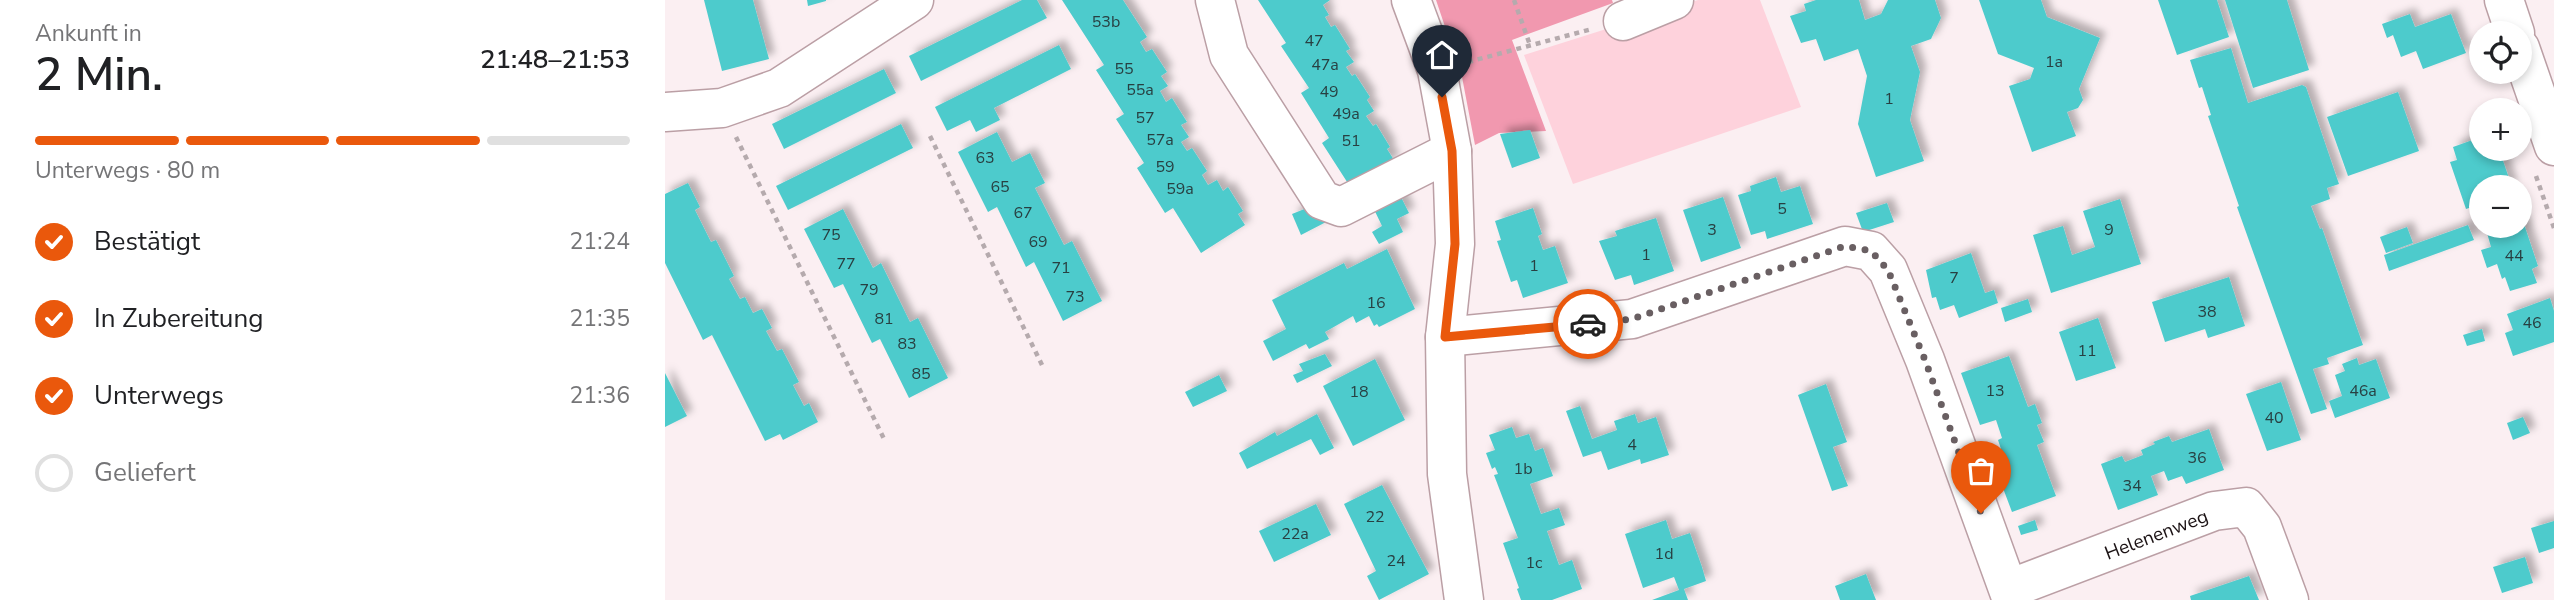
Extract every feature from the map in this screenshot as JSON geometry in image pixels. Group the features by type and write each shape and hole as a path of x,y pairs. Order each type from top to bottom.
{"street":[{"path":"665,112 722,108 779,88 913,0"},
{"path":"1215,0 1229,55 1322,200 1341,207 1452,151"},
{"path":"1411,0 1437,70 1452,151 1455,244 1445,337 1447,474 1464,600"},
{"path":"1623,21 1674,0"},
{"path":"2504,0 2511,21"},
{"path":"2532,83 2554,146"},
{"name":"Helenenweg","path":"1445,337 1632,319 1845,246 1871,251 1888,270 1920,347 2010,595 2214,511 2246,507 2262,527 2289,600"}],"path":[{"path":"1514,0 1530,45"},
{"path":"1437,70 1623,21"},
{"path":"722,108 885,441"},
{"path":"930,136 1042,365"}],"shaded area":[{"path":"1436,0 1612,0 1613,3 1512,40 1546,131 1499,133 1475,145 1462,77"},
{"path":"1698,0 1760,0 1801,107 1573,184 1524,55"}],"building":[{"path":"704,0 753,0 769,59 722,71"},
{"path":"807,0 826,0 826,1 808,6"},
{"path":"1022,0 1037,0 1047,18 921,81 909,56"},
{"path":"1062,0 1123,0 1147,37 1140,42 1146,52 1152,49 1167,72 1161,76 1168,86 1160,91 1166,102 1172,98 1187,122 1181,125 1189,137 1181,142 1187,151 1192,148 1207,171 1202,175 1208,185 1217,180 1223,191 1228,187 1243,211 1238,214 1245,225 1201,253 1173,208 1165,213 1137,168 1144,163 1116,119 1124,114 1096,70 1104,65"},
{"path":"1258,0 1330,0 1323,5 1329,15 1325,17 1331,27 1335,25 1350,49 1346,51 1354,62 1346,67 1352,76 1355,74 1370,97 1367,100 1374,111 1366,116 1373,126 1376,124 1390,147 1387,149 1394,160 1351,188 1322,143 1329,138 1301,93 1309,88 1281,46 1286,43"},
{"path":"1816,0 1859,0 1865,20 1881,14 1888,0 1935,0 1941,18 1931,39 1911,46 1920,72 1910,120 1924,161 1876,177 1858,124 1867,76 1858,49 1824,61 1816,39 1801,43 1790,16 1806,11 1804,4"},
{"path":"1979,0 2041,0 2047,17 2100,38 2079,89 2083,100 2078,108 2067,112 2076,136 2032,152 2009,86 2030,79 2034,68 1998,54"},
{"path":"2158,0 2217,0 2229,37 2177,55"},
{"path":"2225,0 2287,0 2309,70 2253,88"},
{"path":"2410,14 2415,27 2451,14 2466,53 2423,69 2416,51 2401,57 2393,35 2387,38 2382,24"},
{"path":"1059,45 1071,69 994,108 1000,120 976,132 970,120 947,131 935,107"},
{"path":"2231,48 2248,103 2302,85 2306,87 2339,184 2327,188 2330,199 2311,206 2320,229 2322,228 2363,345 2327,358 2329,364 2313,369 2327,409 2311,414 2237,207 2239,206 2208,116 2211,115 2190,60"},
{"path":"884,69 896,93 784,149 772,124"},
{"path":"2398,92 2419,151 2348,176 2327,117"},
{"path":"901,124 913,148 788,210 776,186"},
{"path":"1530,130 1540,158 1512,168 1500,134"},
{"path":"997,132 1012,162 1030,153 1045,183 1035,188 1064,245 1072,241 1102,301 1063,321 1034,262 1026,267 997,207 988,212 958,152"},
{"path":"2469,141 2469,161 2503,161 2508,175 2469,175 2469,208 2466,209 2450,162 2457,160 2453,147"},
{"path":"1776,177 1781,192 1800,186 1813,224 1767,239 1765,231 1751,235 1738,195 1751,191 1750,186"},
{"path":"688,183 700,207 695,210 711,242 716,240 734,276 729,279 740,299 745,297 753,313 762,309 772,328 766,331 777,351 782,349 799,382 793,385 804,406 809,403 818,422 783,440 780,434 765,441 712,335 703,340 665,263 665,194"},
{"path":"1396,187 1409,213 1397,219 1403,232 1379,244 1372,232 1382,226 1370,201"},
{"path":"1723,197 1741,248 1701,262 1683,210"},
{"path":"2120,199 2141,264 2051,293 2033,235 2063,226 2072,255 2095,247 2083,211"},
{"path":"1887,203 1894,222 1863,232 1856,213"},
{"path":"1317,204 1328,221 1301,235 1292,214"},
{"path":"1533,208 1542,234 1538,236 1543,250 1555,246 1568,283 1523,298 1517,280 1511,282 1497,241 1501,240 1495,221"},
{"path":"843,209 873,268 881,263 910,322 918,318 948,378 909,398 880,339 872,343 843,284 834,288 804,229"},
{"path":"1656,218 1674,271 1634,285 1631,275 1615,280 1599,241 1617,236 1615,231"},
{"path":"2468,225 2469,238 2474,240 2389,271 2384,255"},
{"path":"2407,227 2413,243 2386,253 2380,237"},
{"path":"2488,238 2529,238 2538,266 2532,269 2537,283 2510,291 2497,264 2487,268 2481,250 2491,247"},
{"path":"1387,249 1415,309 1379,327 1377,324 1374,326 1369,316 1356,323 1353,316 1325,332 1329,339 1309,349 1306,344 1273,361 1263,341 1286,329 1272,300 1344,263 1347,269"},
{"path":"1971,253 1985,293 1994,290 1998,303 1959,318 1954,305 1940,310 1936,297 1932,298 1926,270"},
{"path":"2229,277 2245,326 2208,338 2205,329 2165,342 2152,302"},
{"path":"2550,298 2554,311 2554,342 2513,356 2505,333 2513,330 2507,314"},
{"path":"2028,299 2032,312 2005,322 2001,308"},
{"path":"2098,318 2116,368 2076,381 2059,332"},
{"path":"2482,329 2485,341 2467,346 2463,335"},
{"path":"1325,354 1332,366 1297,383 1293,375 1303,371 1299,364"},
{"path":"2009,356 2028,407 2035,404 2042,423 2037,425 2044,442 2037,445 2056,496 2012,512 1992,459 2003,455 1998,440 2002,438 1996,420 1980,425 1961,373"},
{"path":"2357,358 2359,365 2376,359 2390,398 2335,418 2329,401 2342,396 2335,375 2345,371 2342,364"},
{"path":"1375,359 1405,420 1353,446 1323,386"},
{"path":"665,373 687,416 665,427"},
{"path":"1219,375 1227,391 1193,407 1185,392"},
{"path":"2281,382 2301,440 2267,451 2246,394"},
{"path":"1826,384 1847,442 1833,447 1848,486 1832,491 1798,395"},
{"path":"1580,406 1592,439 1617,430 1614,421 1635,414 1638,423 1656,417 1669,455 1641,464 1640,459 1608,470 1601,451 1583,457 1566,411"},
{"path":"1317,414 1334,448 1320,455 1311,439 1247,469 1239,453 1275,432 1277,436"},
{"path":"2523,417 2530,433 2513,440 2507,423"},
{"path":"1512,427 1516,438 1529,434 1535,451 1543,448 1553,476 1530,484 1541,514 1559,508 1565,525 1547,531 1559,565 1572,560 1582,589 1552,600 1521,600 1503,543 1518,538 1494,475 1498,474 1495,467 1492,469 1486,453 1495,450 1489,435"},
{"path":"2209,429 2224,470 2186,484 2182,476 2168,481 2164,471 2151,476 2158,495 2118,510 2101,464 2122,456 2125,462 2143,455 2141,450 2169,436 2172,442"},
{"path":"1382,485 1429,574 1379,600 1367,576 1376,571 1344,504"},
{"path":"1316,504 1331,535 1274,562 1259,531"},
{"path":"1666,520 1672,539 1690,533 1706,581 1684,589 1688,600 1652,600 1679,590 1674,577 1643,588 1625,534"},
{"path":"2035,520 2038,530 2021,535 2018,526"},
{"path":"2554,521 2554,548 2539,553 2531,528"},
{"path":"2525,557 2533,583 2502,593 2493,567"},
{"path":"1866,574 1876,600 1840,600 1835,586"},
{"path":"2249,576 2259,600 2191,600 2190,596"}],"way so far":[{"path":"1588,324 1632,319 1845,246 1871,251 1888,270 1925,360 1981,513"}],"route":[{"path":"1442,97 1452,151 1455,244 1445,337 1588,324"}]}
